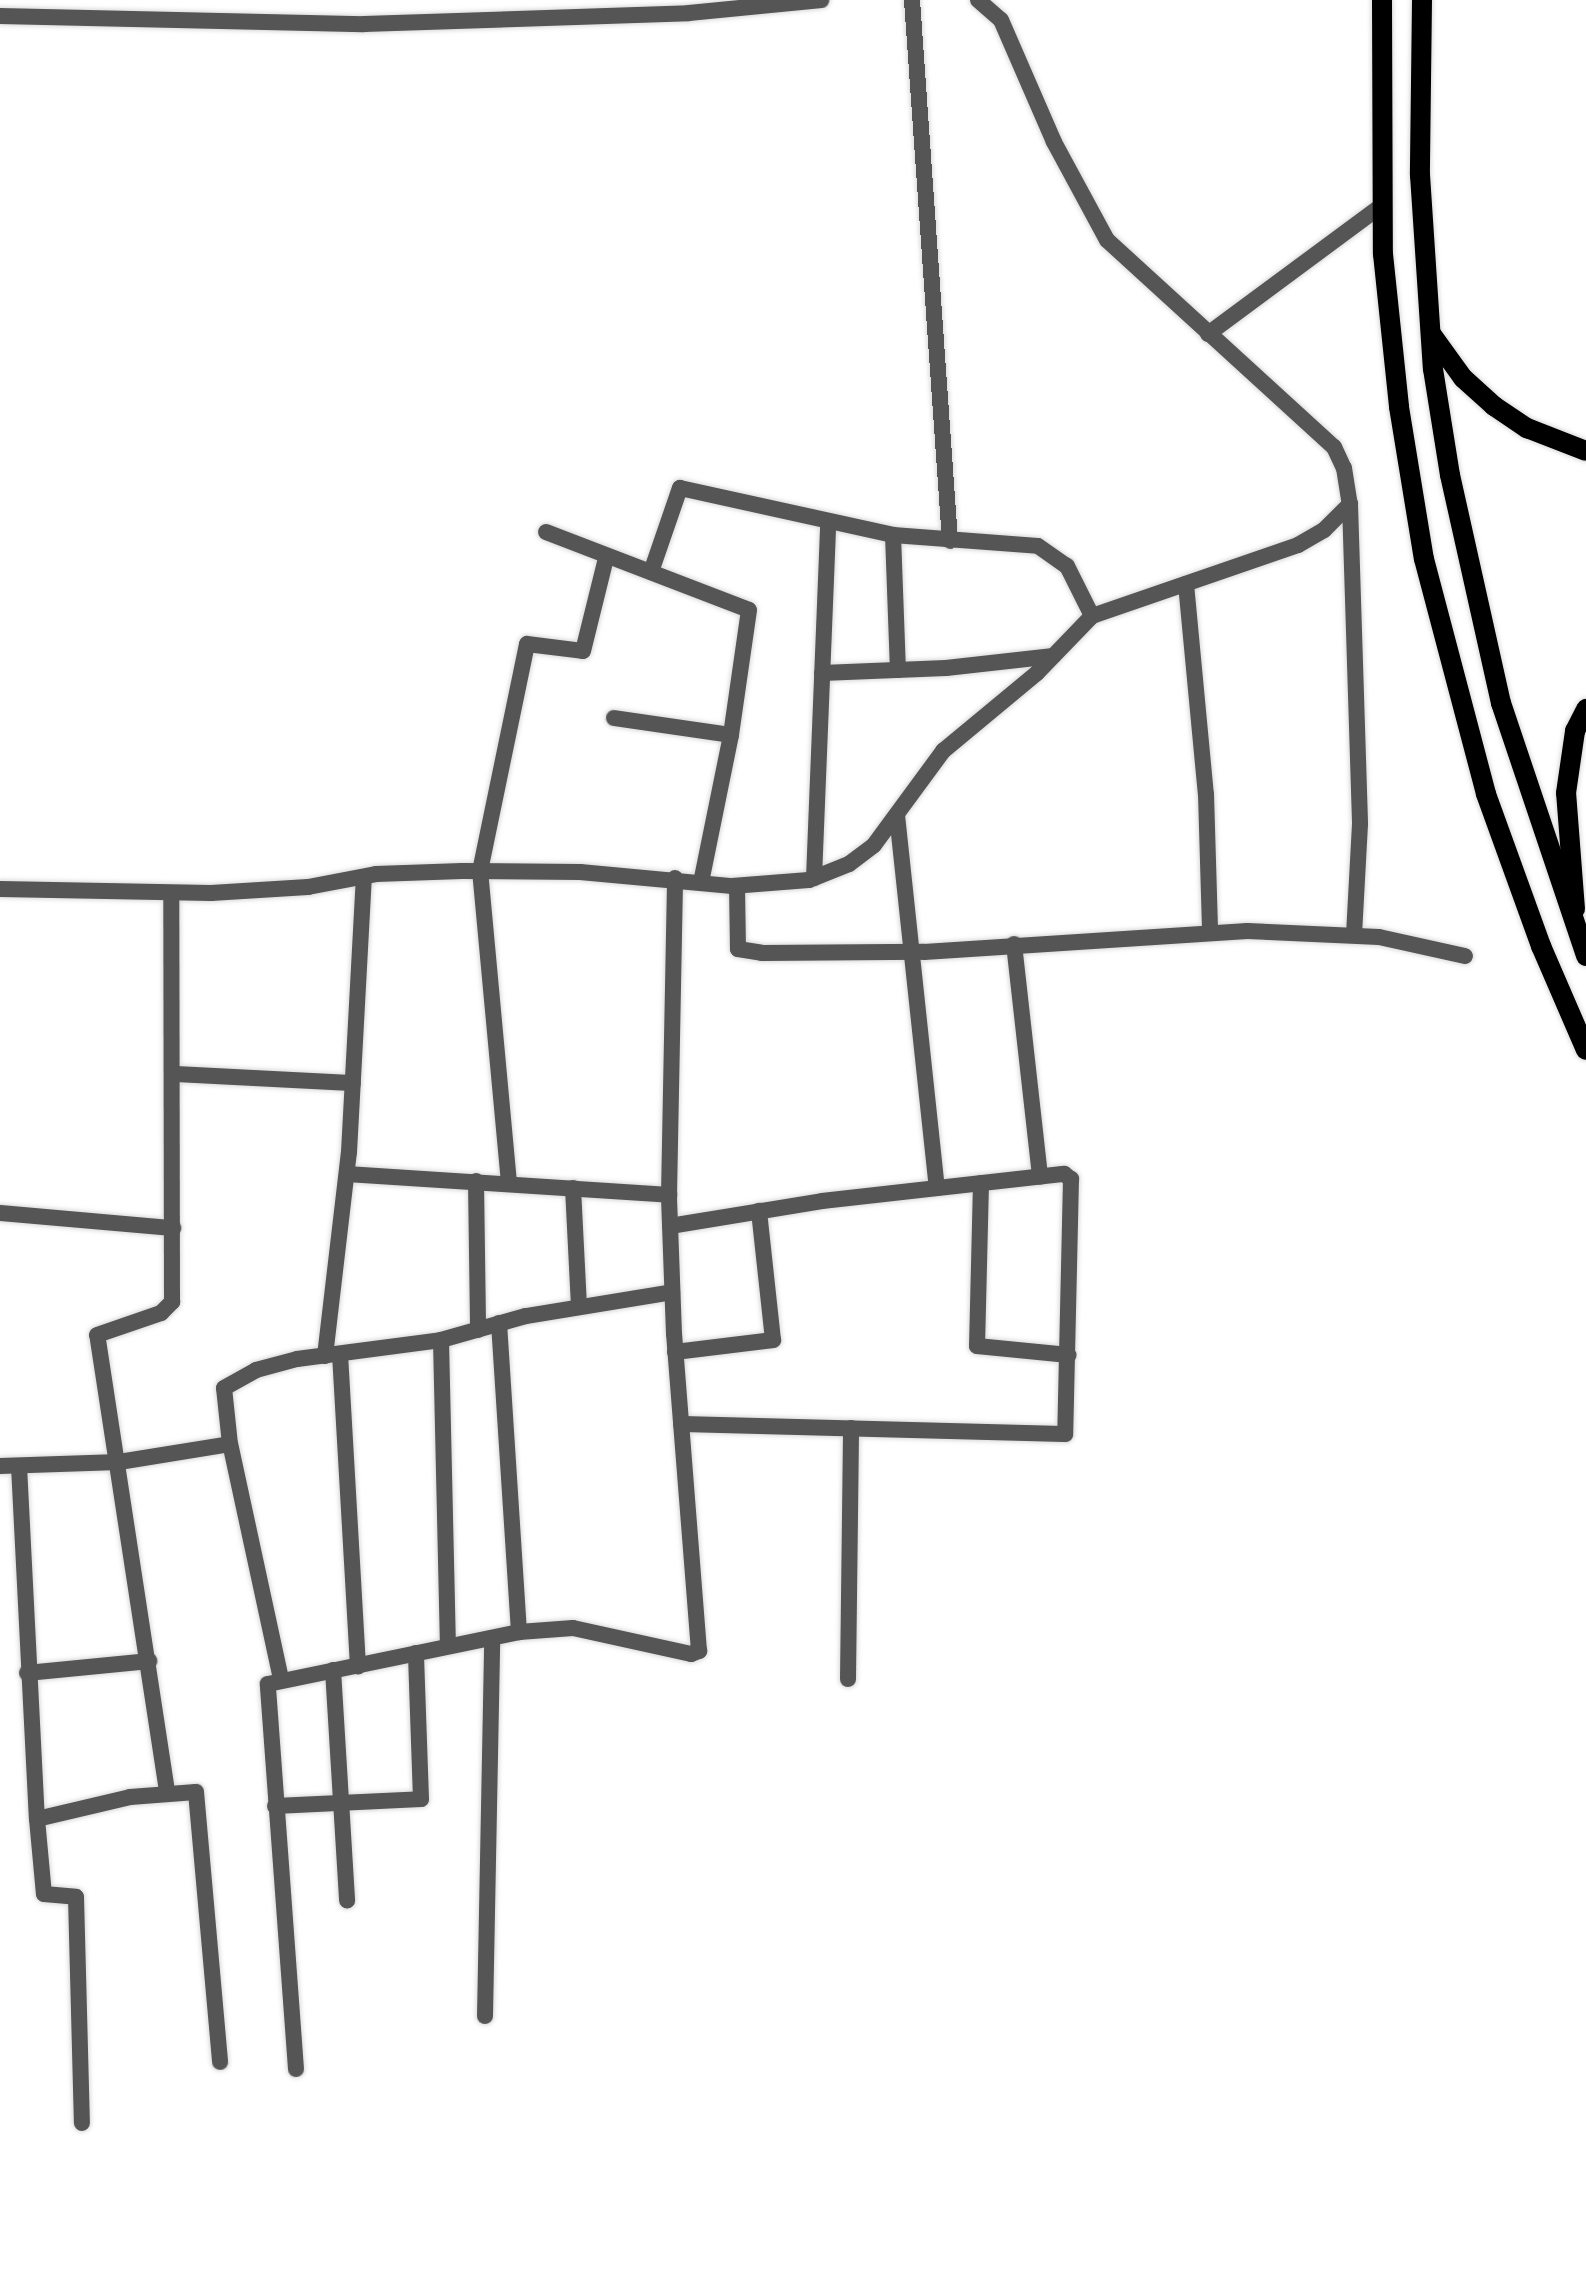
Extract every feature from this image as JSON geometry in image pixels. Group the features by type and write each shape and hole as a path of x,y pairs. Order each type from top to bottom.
{"main road":[{"path":"1382,0 1381,206 1399,407 1442,638 1512,870 1586,1050"},
{"path":"1422,0 1420,175 1432,335 1450,475 1481,627 1577,937 1586,956"},
{"path":"1432,335 1463,378 1494,406 1527,428 1586,451"},
{"path":"1577,937 1566,793 1575,731 1586,709"}],"street":[{"path":"0,16 379,24 689,13 821,0"},
{"path":"912,0 950,541"},
{"path":"978,0 1001,20 1048,129 1107,240 1334,447 1350,504 1360,824 1354,934"},
{"path":"1208,334 1381,206"},
{"path":"651,572 678,488 893,535 1038,546 1067,566 1092,616"},
{"path":"0,889 171,894 308,887 364,877 480,871 675,878 737,886 780,886 814,878 865,854 943,751 1053,656 1092,616 1298,545 1324,530 1350,504"},
{"path":"814,878 828,522"},
{"path":"546,532 606,558 749,610 731,735 701,882"},
{"path":"893,535 898,670"},
{"path":"509,1183 480,871 527,644 583,651 606,558"},
{"path":"1186,584 1206,794 1210,932"},
{"path":"822,673 898,670 1053,656"},
{"path":"614,718 731,735"},
{"path":"897,815 937,1188"},
{"path":"358,1666 332,1355 347,1174 364,877"},
{"path":"296,2069 266,1693 268,1684 519,1632 573,1628 691,1654 699,1651 672,1292 669,1195 675,878"},
{"path":"737,886 737,944 741,951 785,955 910,952 1210,932 1354,934 1465,956"},
{"path":"167,1791 119,1462 97,1335 169,1308 174,1074 171,894"},
{"path":"1014,944 1040,1177"},
{"path":"174,1074 353,1083"},
{"path":"347,1174 669,1195"},
{"path":"670,1226 937,1188 1040,1177 1071,1179 1065,1434 1056,1437 681,1424"},
{"path":"476,1181 478,1330"},
{"path":"981,1183 977,1346 1069,1355"},
{"path":"573,1188 579,1306"},
{"path":"675,1352 773,1340 759,1211"},
{"path":"0,1213 173,1228"},
{"path":"281,1679 230,1444 224,1388 256,1370 332,1355 441,1340 499,1323 579,1306 672,1292"},
{"path":"499,1323 519,1632"},
{"path":"441,1340 448,1646"},
{"path":"848,1679 851,1428"},
{"path":"0,1466 119,1462 230,1444"},
{"path":"19,1466 27,1673 44,1894 76,1897 82,2123"},
{"path":"485,2016 492,1638"},
{"path":"275,1806 421,1799 416,1653"},
{"path":"27,1673 149,1661"},
{"path":"333,1670 347,1901"},
{"path":"37,1819 167,1791 192,1790 198,1796 220,2062"}]}
